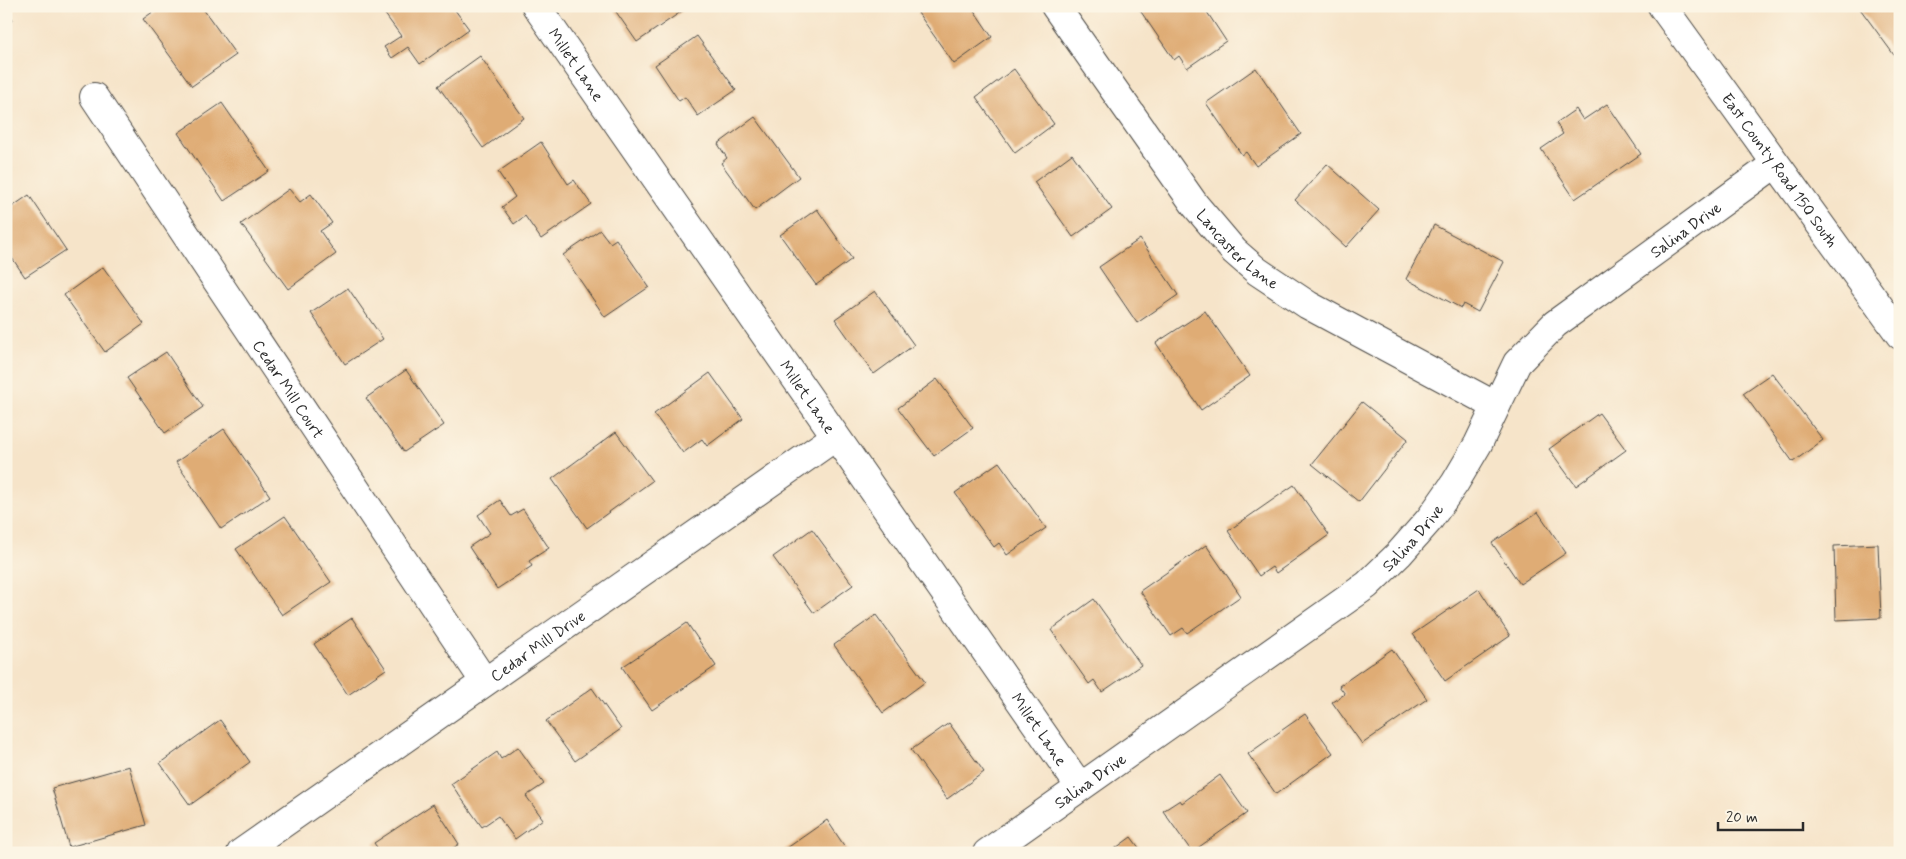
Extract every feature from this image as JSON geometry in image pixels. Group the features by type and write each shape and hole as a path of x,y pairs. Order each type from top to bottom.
{"street":[{"name":"Millet Lane","path":"536,6 1080,787"},
{"name":"Lancaster Lane","path":"1055,6 1195,205 1234,251 1263,276 1308,305 1496,406"},
{"name":"East County Road 150 South","path":"1662,6 1900,335"},
{"name":"Cedar Mill Court","path":"94,97 484,681"},
{"name":"Salina Drive","path":"987,853 1367,585 1399,554 1429,520 1455,483 1517,363 1555,324 1576,306 1775,164"},
{"name":"Cedar Mill Drive","path":"241,853 835,437"}],"building":[{"path":"161,6 201,6 236,55 192,86 143,19"},
{"path":"379,6 452,6 469,29 420,64 408,47 392,58 384,47 401,36"},
{"path":"612,6 687,6 688,7 637,42"},
{"path":"928,6 971,6 992,37 954,64 918,13"},
{"path":"1137,6 1203,6 1226,41 1187,68 1179,56 1174,60"},
{"path":"1858,6 1900,6 1900,51 1894,55"},
{"path":"6,14 13,19 6,27"},
{"path":"697,36 736,90 698,116 685,97 679,101 655,65"},
{"path":"480,56 524,118 483,148 438,86"},
{"path":"1256,68 1301,134 1256,166 1246,152 1242,155 1206,103"},
{"path":"1014,69 1054,124 1015,153 976,97"},
{"path":"222,103 269,171 224,201 178,133"},
{"path":"1607,104 1641,154 1575,199 1541,149 1563,134 1556,123 1576,109 1583,120"},
{"path":"755,117 799,177 755,210 721,163 727,158 718,144"},
{"path":"541,142 568,184 574,180 591,204 541,239 525,216 514,224 502,207 515,197 498,172"},
{"path":"1072,154 1112,209 1073,237 1034,182"},
{"path":"1327,164 1379,210 1346,247 1295,200"},
{"path":"289,189 300,202 311,194 332,223 320,231 336,254 288,289 241,224"},
{"path":"29,195 66,250 25,277 6,249 6,211"},
{"path":"817,209 852,259 816,285 780,235"},
{"path":"1434,225 1504,262 1478,312 1463,304 1461,308 1406,279"},
{"path":"600,230 610,243 616,239 649,287 605,317 563,255"},
{"path":"1140,239 1178,295 1137,323 1099,267"},
{"path":"103,267 144,324 105,352 64,295"},
{"path":"348,288 383,339 345,364 311,313"},
{"path":"875,291 914,345 874,374 835,319"},
{"path":"1205,311 1250,376 1201,410 1156,343"},
{"path":"166,352 203,407 165,433 127,378"},
{"path":"406,370 444,425 404,452 366,398"},
{"path":"710,373 743,419 707,446 702,439 683,453 654,414"},
{"path":"1772,373 1823,440 1793,462 1743,393"},
{"path":"937,379 973,428 934,456 898,408"},
{"path":"1362,402 1408,439 1359,502 1312,464"},
{"path":"1599,413 1626,450 1576,486 1549,449"},
{"path":"224,429 270,496 221,529 176,462"},
{"path":"616,432 652,481 587,528 552,479"},
{"path":"999,462 1046,528 1007,555 999,543 994,547 955,493"},
{"path":"1294,485 1329,535 1276,573 1272,567 1259,576 1228,531"},
{"path":"500,500 511,516 523,509 549,548 529,561 532,566 497,589 469,547 490,533 478,515"},
{"path":"1538,512 1566,553 1520,584 1492,543"},
{"path":"285,516 331,582 282,615 236,549"},
{"path":"812,529 853,585 814,613 773,557"},
{"path":"1878,544 1881,618 1836,620 1834,546"},
{"path":"1206,545 1241,596 1187,633 1183,628 1171,636 1140,591"},
{"path":"1479,589 1510,636 1445,681 1413,634"},
{"path":"1094,599 1141,665 1102,692 1094,680 1089,684 1051,630"},
{"path":"876,615 925,682 883,713 834,645"},
{"path":"352,618 386,669 348,695 314,644"},
{"path":"687,623 716,666 652,710 622,667"},
{"path":"1392,649 1427,699 1362,744 1332,702 1345,694 1339,686"},
{"path":"592,688 621,729 575,761 546,721"},
{"path":"1305,714 1333,753 1276,794 1248,754"},
{"path":"220,720 250,762 190,805 160,763"},
{"path":"949,723 984,772 947,799 911,750"},
{"path":"518,747 544,784 526,796 543,819 515,839 498,816 482,827 451,784 497,752 501,759"},
{"path":"129,766 146,825 69,847 52,788"},
{"path":"1220,775 1247,813 1192,852 1163,811 1180,800 1182,803"},
{"path":"433,804 459,844 446,853 381,853 374,843"},
{"path":"827,820 849,853 780,853"},
{"path":"1131,837 1143,853 1109,853"}]}
